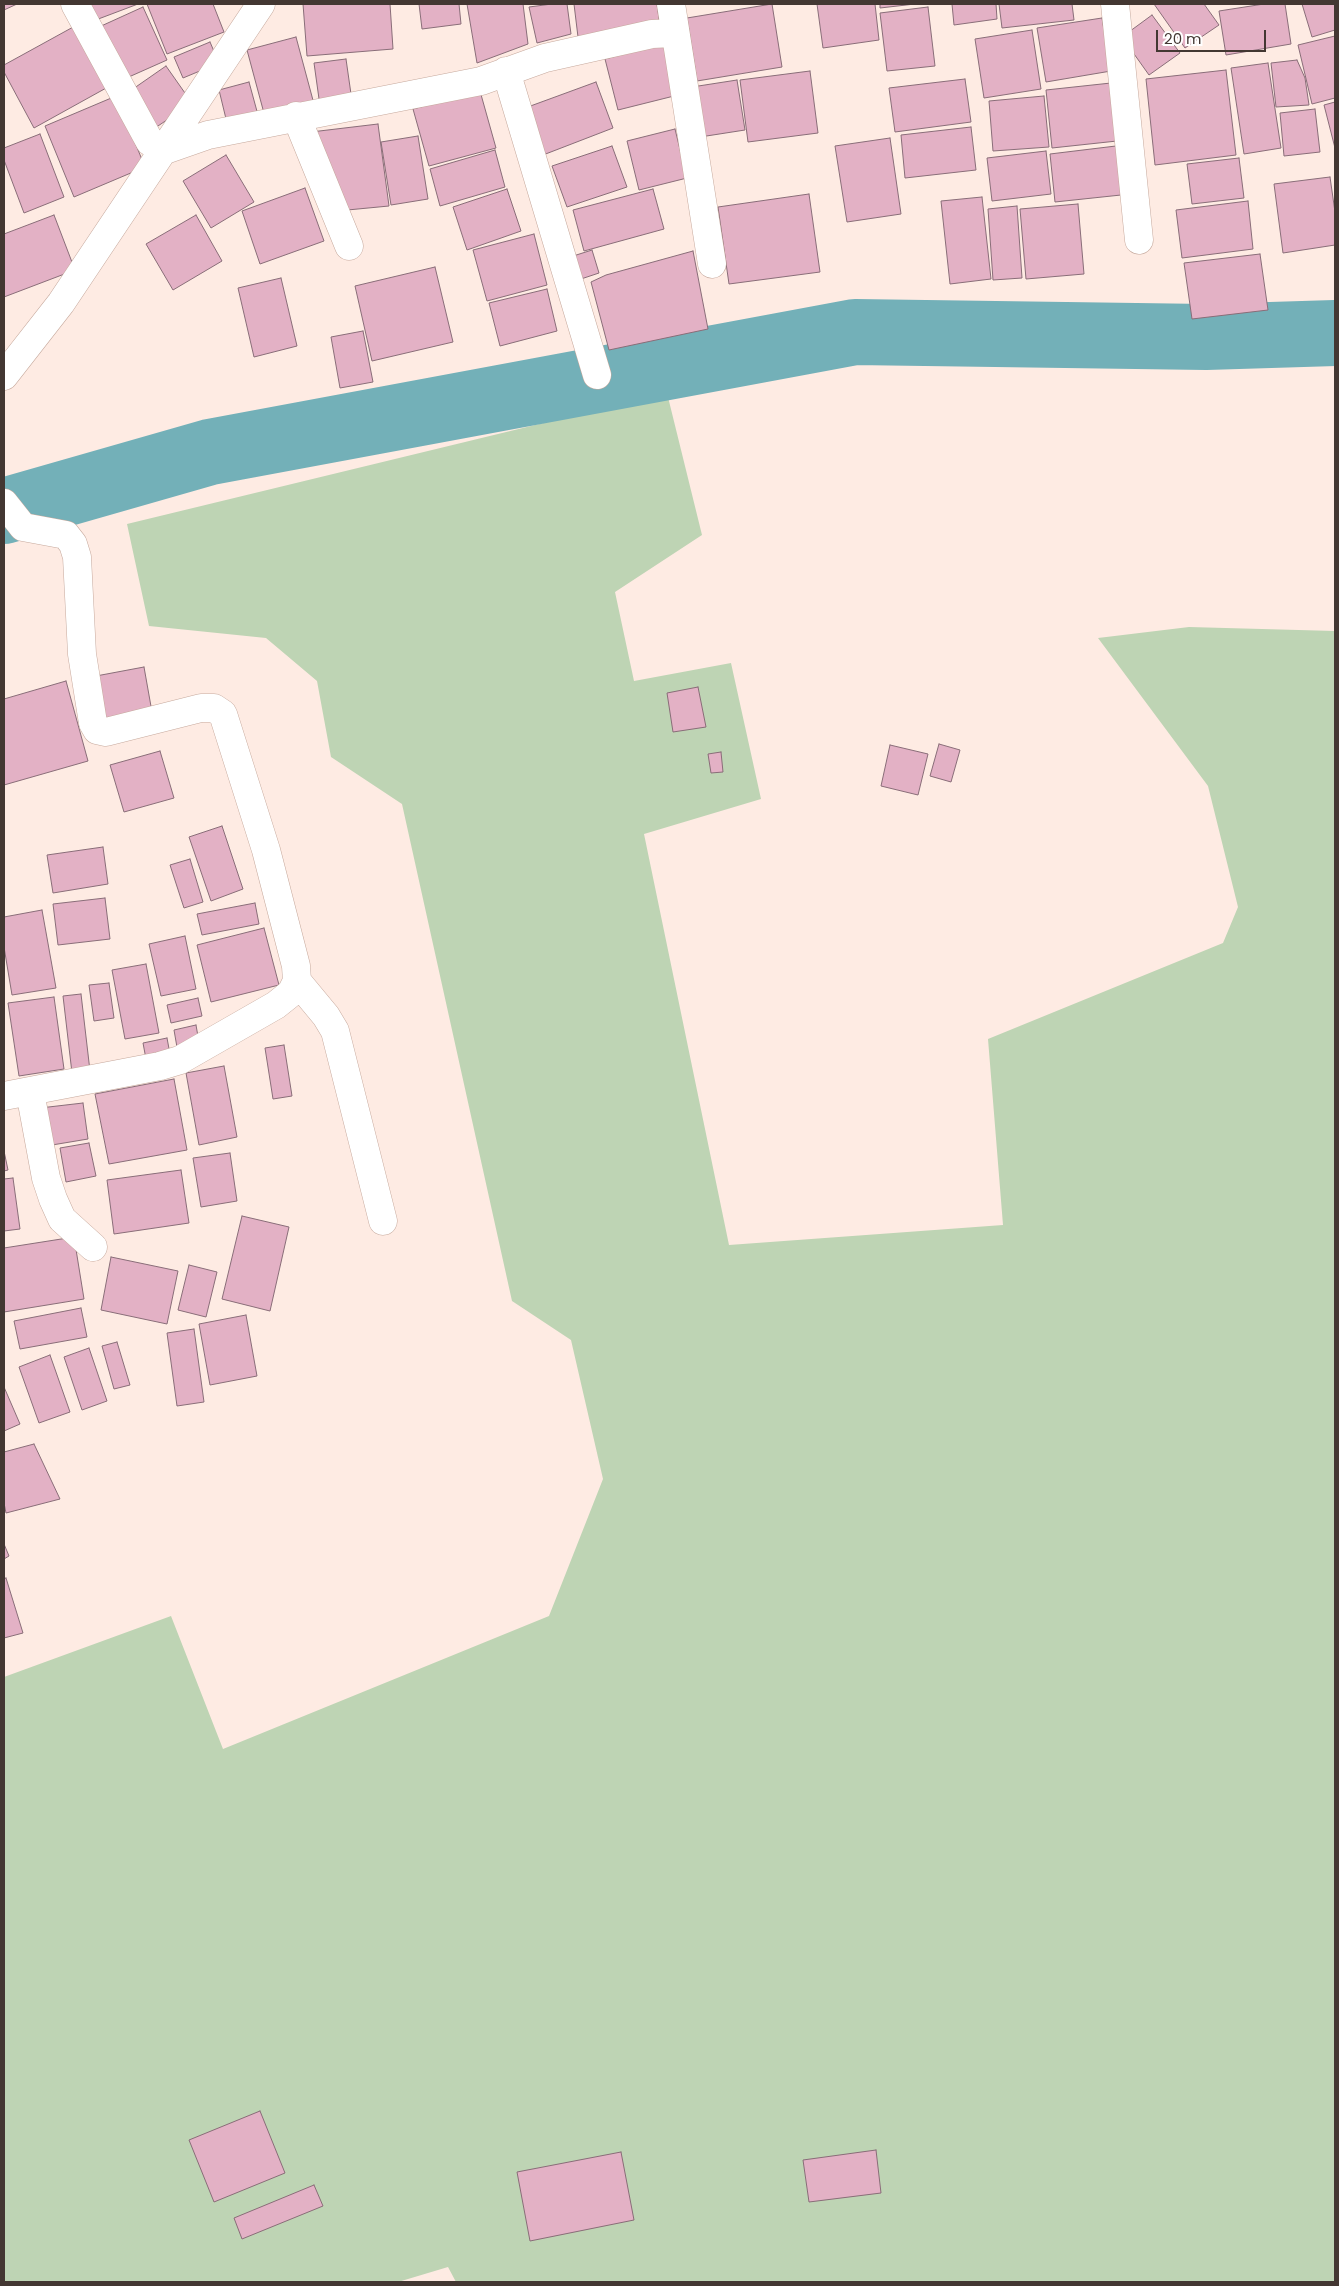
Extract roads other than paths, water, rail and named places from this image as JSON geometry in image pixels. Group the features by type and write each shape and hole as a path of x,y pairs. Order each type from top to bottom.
{"street":[{"path":"75,4 150,142 165,150 208,134 481,81 545,58 652,34 674,33"},
{"path":"4,376 62,303 165,150 204,87 262,4"},
{"path":"671,4 674,33 698,169 712,264"},
{"path":"1115,4 1139,240"},
{"path":"506,71 597,375"},
{"path":"296,116 349,246"},
{"path":"4,503 23,527 66,535 75,550 77,557 82,654 94,723 97,730 106,732 201,708 214,708 223,714 266,850 296,966 297,981 291,992 276,1005 180,1060 160,1066 4,1096"},
{"path":"297,981 326,1016 335,1031 383,1221"},
{"path":"30,1092 46,1178 53,1199 62,1219 93,1247"}],"waterway":[{"path":"4,511 210,452 855,332 1206,337 1335,333"}]}
